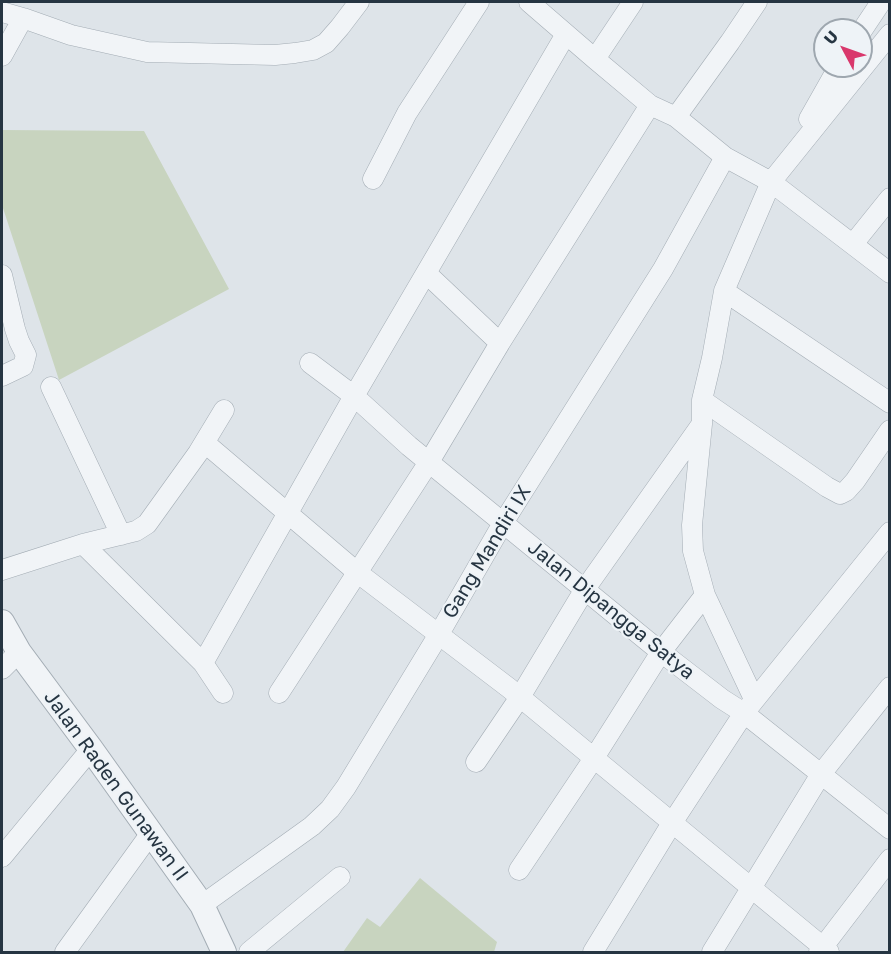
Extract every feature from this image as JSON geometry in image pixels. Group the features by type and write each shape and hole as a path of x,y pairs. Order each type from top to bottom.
{"street":[{"path":"2,12 71,35 147,52 275,55 313,50 326,43 359,2"},
{"path":"373,179 407,113 479,2"},
{"path":"529,2 650,105 676,117 725,157 771,182 890,273"},
{"path":"595,59 633,2"},
{"path":"676,117 757,2"},
{"path":"870,18 881,2"},
{"path":"2,56 23,18"},
{"path":"203,663 354,396 566,34"},
{"path":"873,48 890,34"},
{"path":"749,706 705,596 693,551 692,525 702,424 702,400 724,291 771,182 797,150 839,78"},
{"path":"279,693 429,462 500,343 650,105"},
{"name":"Gang Mandiri IX","path":"202,905 312,826 330,809 346,787 503,523 663,269 725,157"},
{"path":"853,244 890,198"},
{"path":"426,273 500,343"},
{"path":"2,275 15,329 26,355 23,366 2,376"},
{"path":"724,291 890,403"},
{"name":"Jalan Dipangga Satya","path":"310,363 354,396 429,462 661,652 722,699 749,706 821,774 890,829"},
{"path":"51,387 121,535"},
{"path":"702,400 826,488 840,494 855,481 890,430"},
{"path":"2,570 82,544 136,531 147,524 205,442 224,410"},
{"path":"476,762 520,697 585,589 702,424"},
{"path":"205,442 358,573 520,697 751,888 823,951 890,859"},
{"path":"592,952 672,823 749,706 890,532"},
{"path":"82,544 203,663 223,693"},
{"path":"519,870 661,652 705,596"},
{"name":"Jalan Raden Gunawan II","path":"2,622 19,652 202,905 224,952"},
{"path":"2,669 19,652"},
{"path":"712,952 821,774 890,687"},
{"path":"2,857 91,749"},
{"path":"65,952 151,833"},
{"path":"249,952 340,877"}],"green space":[{"path":"2,130 144,131 229,289 59,380 2,205"},
{"path":"420,878 497,942 494,952 343,952 367,918 380,927"}]}
